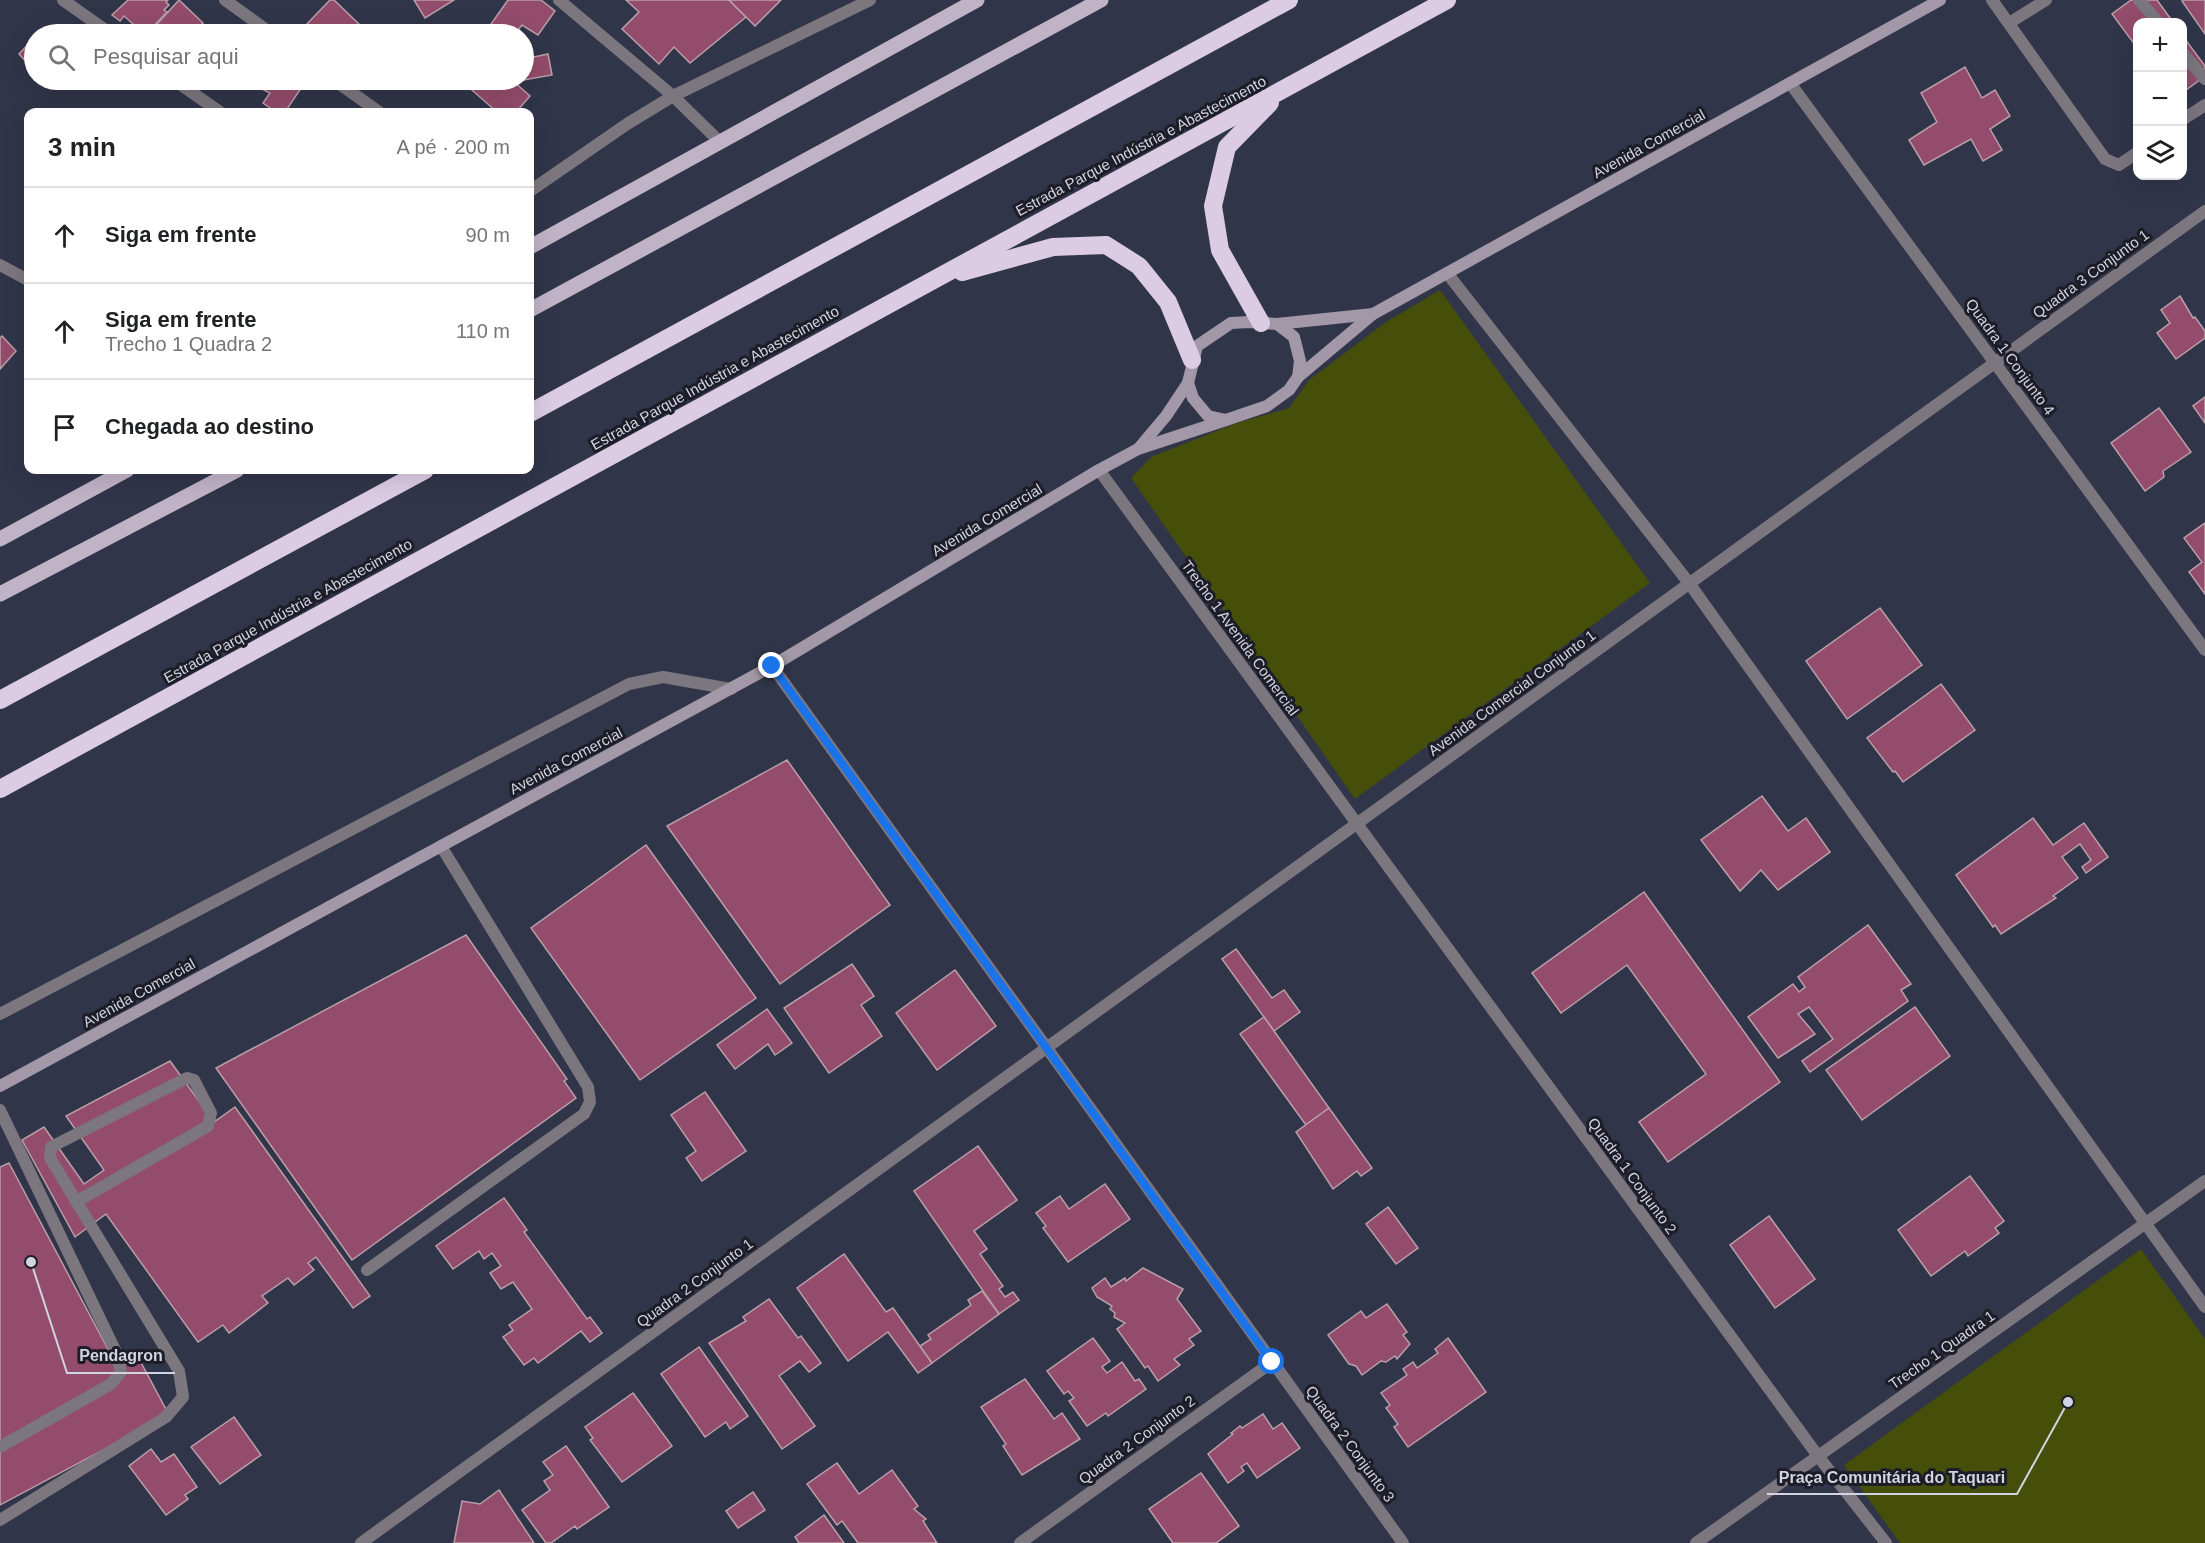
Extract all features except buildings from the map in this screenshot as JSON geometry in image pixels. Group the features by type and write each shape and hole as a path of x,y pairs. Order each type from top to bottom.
{"highway":[{"path":"534,410 1288,0"},
{"name":"Estrada Parque Indústria e Abastecimento","path":"0,789 1447,0"},
{"path":"1269,323 1220,250 1213,206 1227,147 1283,89"},
{"path":"934,279 1053,248 1106,245 1139,266 1168,302 1192,360"},
{"path":"0,700 418,474"}],"main road":[{"path":"534,245 977,0"},
{"path":"534,308 1101,0"},
{"path":"0,539 120,474"},
{"path":"0,594 229,474"}],"street":[{"path":"63,0 97,24"},
{"path":"225,0 258,24"},
{"path":"559,0 673,96 719,141"},
{"path":"534,188 627,124 673,96 870,0"},
{"name":"Avenida Comercial","path":"1298,377 1373,314 1940,0"},
{"path":"1992,0 2105,159 2119,165 2133,155"},
{"path":"2009,23 2046,0"},
{"path":"2139,0 2155,18"},
{"path":"2187,58 2205,80"},
{"name":"Quadra 1 Conjunto 4","path":"1790,83 2205,650"},
{"path":"188,90 214,108"},
{"path":"348,90 373,108"},
{"path":"2187,117 2205,105"},
{"name":"Quadra 3 Conjunto 1","path":"1995,362 2205,211"},
{"path":"0,265 24,278"},
{"path":"1447,273 1689,584 2205,1307"},
{"name":"Avenida Comercial","path":"1269,323 1373,314"},
{"path":"1231,323 1269,323 1294,337 1300,361 1298,377 1289,390 1267,406 1226,420 1208,416 1193,398 1188,382 1197,346 1231,323"},
{"name":"Avenida Comercial Conjunto 1","path":"1047,1048 1995,362"},
{"name":"Avenida Comercial","path":"1138,449 1166,416 1188,382"},
{"name":"Avenida Comercial","path":"0,1086 731,689 1099,470 1138,449 1226,420"},
{"name":"Trecho 1 Avenida Comercial","path":"1099,470 1358,823"},
{"name":"Quadra 2 Conjunto 3","path":"772,666 1403,1543"},
{"path":"0,1014 629,684 663,677 731,689"},
{"name":"Quadra 1 Conjunto 2","path":"1358,823 1818,1456 1886,1543"},
{"path":"367,1270 584,1114 590,1102 588,1087 441,846"},
{"name":"Quadra 2 Conjunto 1","path":"361,1543 1047,1048"},
{"path":"0,1520 166,1417 183,1397 179,1371 76,1202 50,1158 51,1147 188,1078 194,1080 211,1113 208,1126 76,1202"},
{"path":"0,1110 115,1350 121,1372 111,1384 0,1447"},
{"name":"Trecho 1 Quadra 1","path":"1696,1543 2205,1182"},
{"name":"Quadra 2 Conjunto 2","path":"1020,1543 1272,1362"}],"green space":[{"path":"1440,290 1650,583 1355,799 1131,478 1151,457 1237,423 1289,408 1309,380 1386,322"},
{"path":"2141,1249 2205,1339 2205,1543 1900,1543 1844,1465"}],"place":[{"name":"Pendagron","path":"31,1262"},
{"name":"Praça Comunitária do Taquari","path":"2068,1402"}],"route":[{"path":"772,666 1272,1362"}]}
